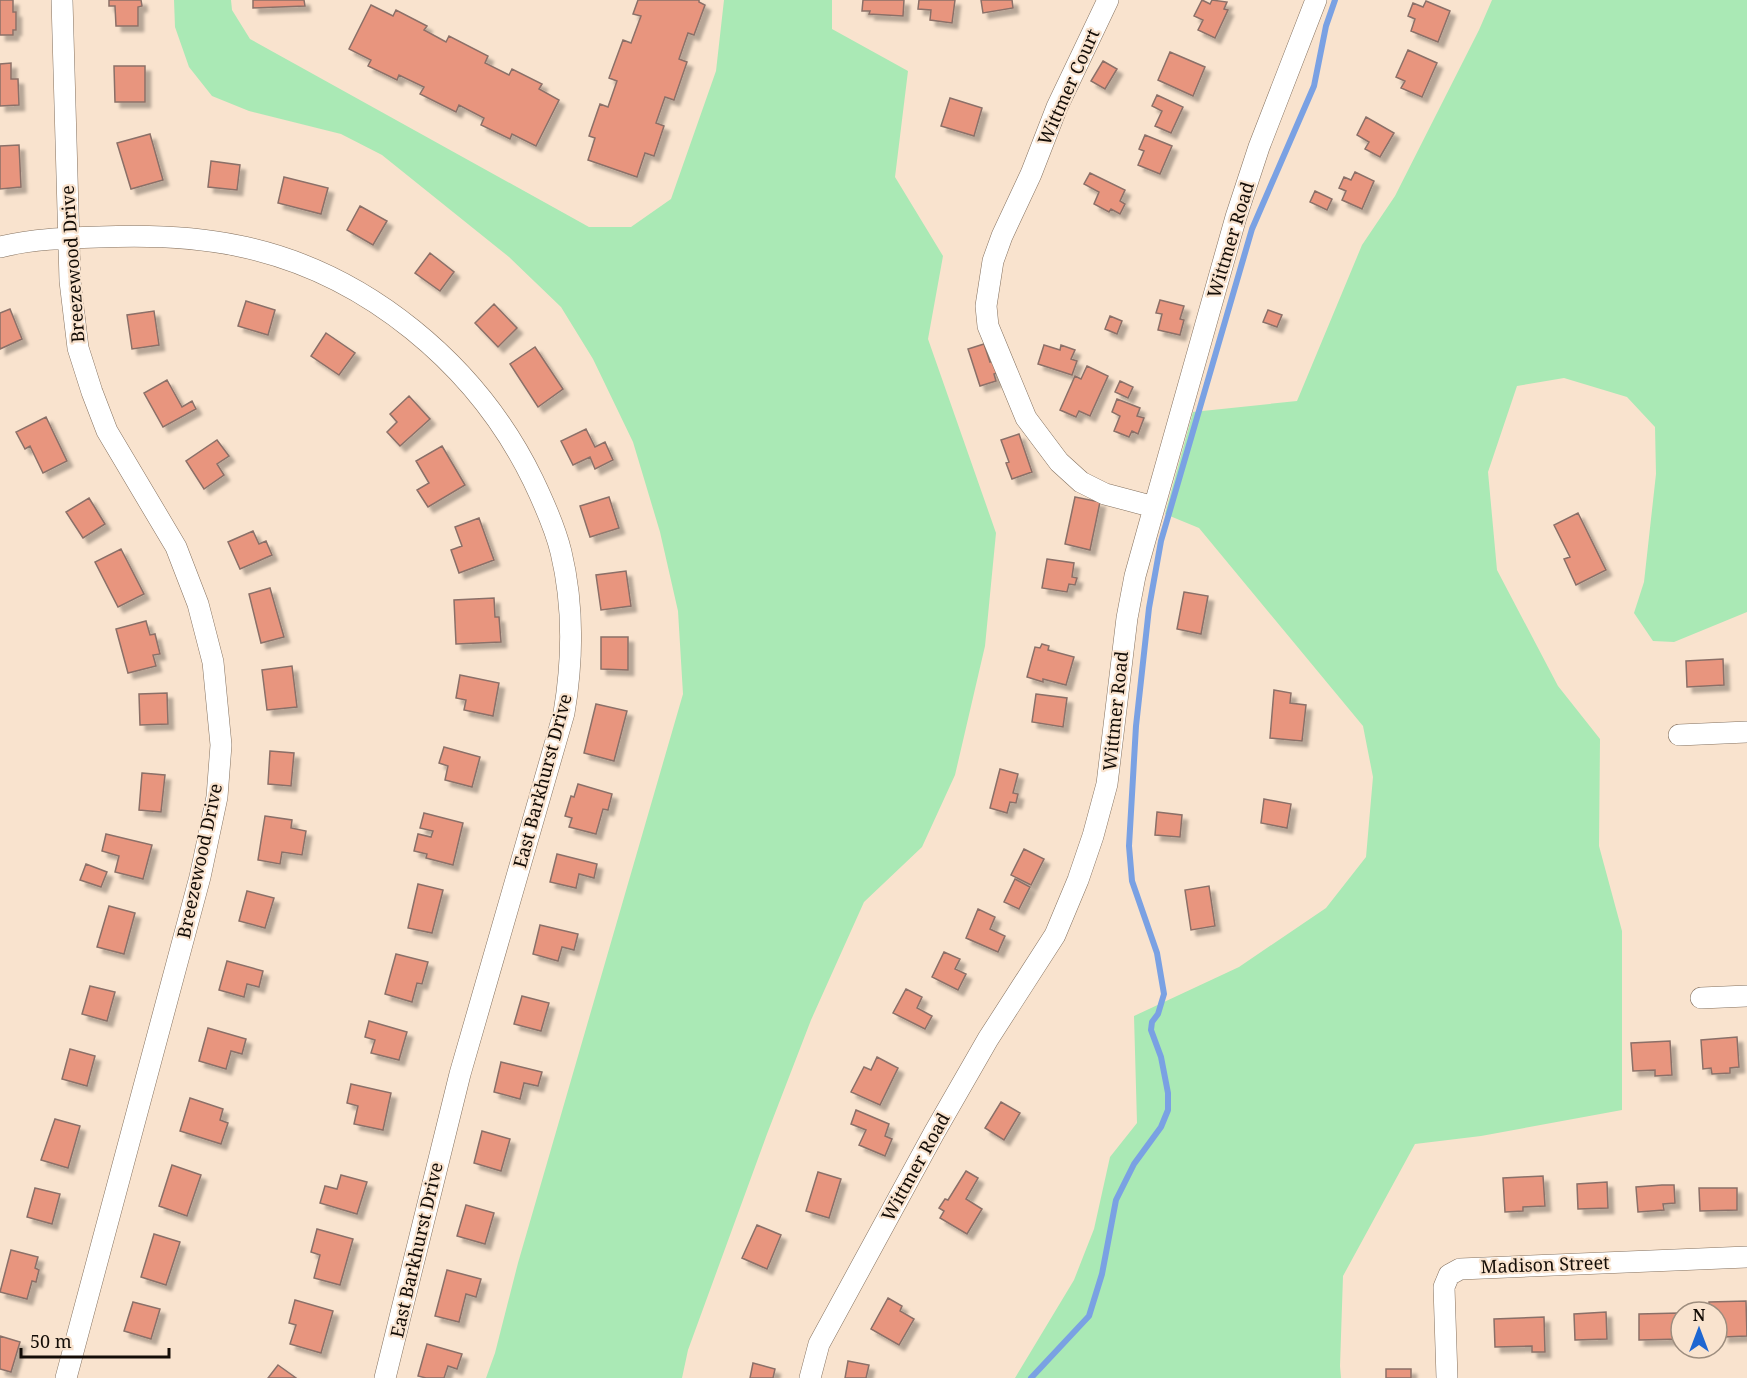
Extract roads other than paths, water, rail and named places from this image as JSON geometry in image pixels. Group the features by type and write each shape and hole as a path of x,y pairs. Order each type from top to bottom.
{"street":[{"name":"Breezewood Drive","path":"62,0 70,281 78,348 107,431 176,547 198,604 213,662 221,745 217,797 200,878 66,1378"},
{"name":"Wittmer Court","path":"1108,0 1057,107 1031,174 1014,208 993,261 986,306 988,326 1026,418 1059,462 1081,482 1105,494 1154,507"},
{"name":"Wittmer Road","path":"810,1378 819,1344 905,1186 988,1039 1055,935 1094,836 1107,784 1127,618 1135,576 1236,217 1259,147 1316,0"},
{"name":"East Barkhurst Drive","path":"0,247 69,238 142,236 213,241 240,246 294,262 322,274 401,320 456,368 477,392 514,444 542,499 561,550 570,603 571,635 571,665 564,713 460,1074 385,1378"},
{"path":"1679,735 1747,732"},
{"path":"1701,998 1747,996"},
{"name":"Madison Street","path":"1447,1378 1444,1287 1449,1275 1460,1269 1747,1257"}],"waterway":[{"path":"1031,1378 1089,1316 1102,1274 1116,1200 1134,1164 1161,1127 1168,1110 1168,1093 1161,1057 1151,1030 1164,994 1157,953 1132,881 1129,846 1136,726 1149,608 1161,541 1252,229 1314,86 1326,26 1335,0"}]}
